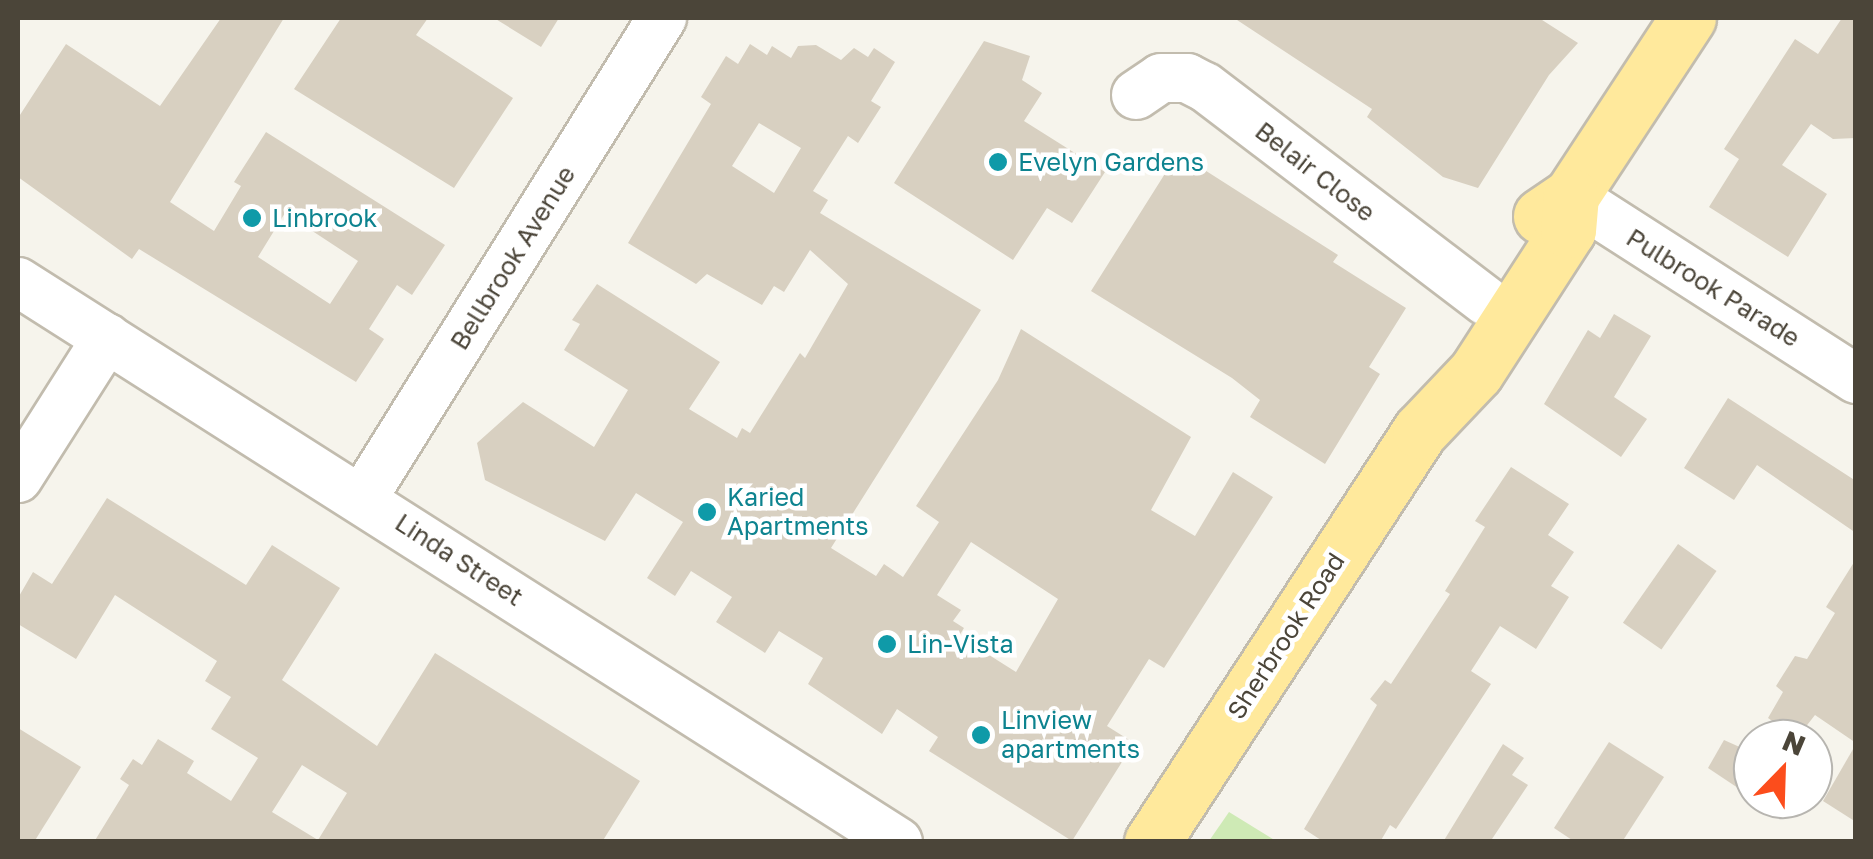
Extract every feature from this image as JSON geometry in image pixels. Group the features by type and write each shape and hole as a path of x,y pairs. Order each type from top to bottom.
{"main road":[{"name":"Sherbrook Road","path":"1420,431 1452,354 1486,300 1543,214 1571,196 1688,18"},
{"name":"Sherbrook Road","path":"1152,842 1420,431 1476,372 1568,230 1571,196"}],"street":[{"name":"Bellbrook Avenue","path":"362,498 662,18"},
{"name":"Belair Close","path":"1136,95 1161,78 1186,78 1205,87 1486,300"},
{"name":"Pulbrook Parade","path":"1571,196 1856,379"},
{"name":"Linda Street","path":"18,282 898,842"},
{"path":"18,478 107,338"}],"green space":[{"path":"1229,812 1276,841 1209,841"}],"building":[{"path":"221,18 284,18 170,202 214,231 241,186 234,182 266,132 445,245 412,295 397,285 369,329 384,339 356,382 139,249 132,259 18,177 18,118 66,44 160,106","holes":["285,213 358,261 330,304 258,257"]},
{"path":"341,18 428,18 416,35 513,98 454,188 294,89"},
{"path":"494,18 559,18 541,47"},
{"path":"1234,18 1539,18 1578,43 1549,75 1478,188 1443,177 1367,117 1372,109"},
{"path":"1842,18 1856,18 1856,138 1833,139 1811,124 1782,165 1827,194 1788,257 1709,207 1739,159 1724,149 1795,39 1818,54"},
{"name":"Evelyn Gardens","path":"984,41 1030,56 1022,80 1042,93 1024,121 1105,172 1072,223 1047,208 1013,260 894,183"},
{"path":"750,44 767,55 772,46 791,58 798,46 816,45 841,60 854,48 868,57 874,48 895,62 871,101 881,107 858,143 848,136 813,191 828,200 820,213 981,310 831,548 876,576 884,564 903,577 939,522 916,506 998,380 1021,329 1191,437 1151,510 1195,536 1233,472 1273,497 1164,668 1149,659 1107,726 1134,743 1072,841 929,751 938,737 897,709 882,734 808,684 823,658 779,631 765,653 716,622 732,597 691,571 675,596 647,578 683,522 636,493 605,541 485,480 477,443 523,402 594,447 628,390 564,350 580,324 572,320 597,284 720,362 689,409 737,438 742,428 750,433 800,353 805,358 848,284 810,250 784,292 774,286 762,305 707,274 696,284 628,243 711,104 701,97 726,56 738,64","holes":["759,123 801,148 774,193 732,166","971,542 1058,599 1016,672 959,636 964,628 953,621 961,610 937,595"]},
{"path":"1178,153 1338,255 1333,262 1406,308 1369,367 1380,374 1325,464 1250,417 1260,400 1232,378 1091,291"},
{"path":"1614,314 1651,336 1614,397 1647,419 1621,457 1544,404 1588,330 1600,338"},
{"path":"1728,398 1856,481 1856,533 1757,465 1734,500 1684,468"},
{"path":"1511,467 1569,504 1548,535 1574,552 1551,586 1569,597 1536,649 1500,626 1471,671 1491,684 1396,829 1390,825 1380,842 1324,842 1304,829 1377,705 1370,699 1385,680 1391,684 1450,594 1445,591 1485,527 1475,521"},
{"path":"107,498 246,585 272,545 340,588 282,680 377,746 435,653 640,781 602,842 94,842 129,785 120,779 133,759 142,765 158,739 194,761 187,773 231,801 258,758 211,729 231,697 205,681 217,661 115,595 76,659 18,624 18,598 33,572 52,584","holes":["302,765 347,793 318,840 272,812"]},
{"path":"1678,544 1717,571 1661,650 1623,623"},
{"path":"1856,559 1856,743 1833,727 1833,719 1815,715 1812,719 1768,718 1783,692 1776,686 1795,656 1807,659 1835,613 1826,607"},
{"path":"18,728 81,767 34,842 18,842"},
{"path":"1724,740 1733,744 1733,785 1708,768"},
{"path":"1609,742 1664,777 1622,842 1575,842 1554,828"},
{"path":"1503,744 1524,758 1512,775 1528,785 1490,842 1443,842"},
{"path":"1856,744 1856,822 1833,807 1833,784"}],"place":[{"name":"Evelyn Gardens","path":"998,162"},
{"name":"Linbrook","path":"252,218"},
{"name":"Karied Apartments","path":"707,512"},
{"name":"Lin-Vista","path":"887,644"},
{"name":"Linview apartments","path":"981,735"}]}
